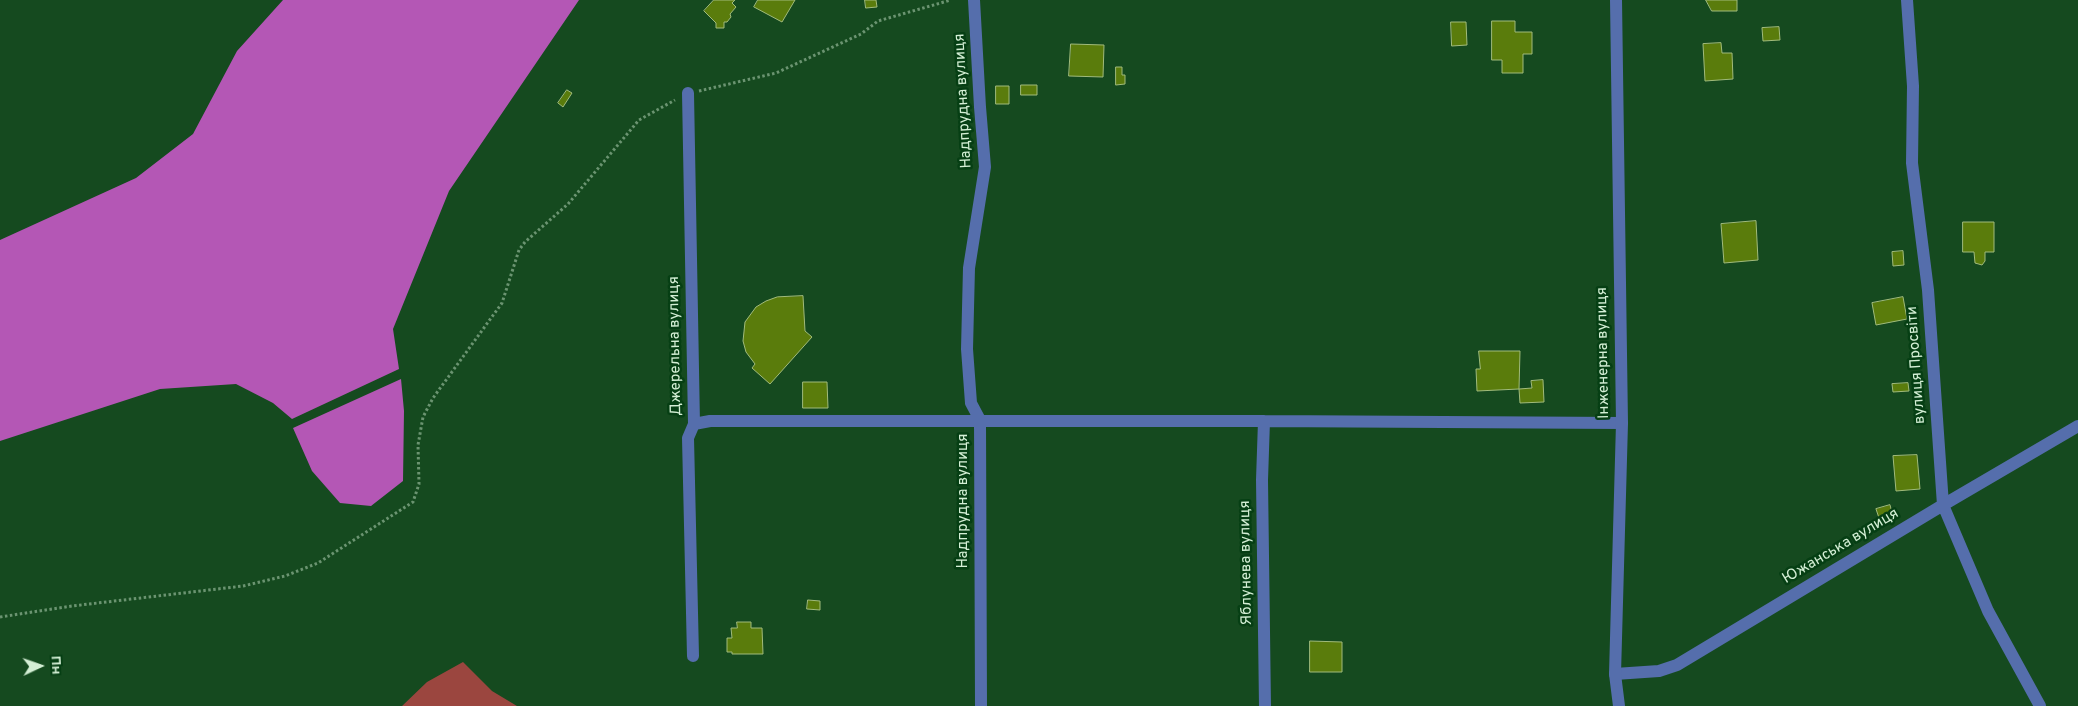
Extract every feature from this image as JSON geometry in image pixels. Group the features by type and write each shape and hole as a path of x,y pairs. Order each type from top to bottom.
{"street":[{"name":"Надпрудна вулиця","path":"974,0 980,108 986,167 969,268 967,349 971,403 980,420 981,706"},
{"name":"Інженерна вулиця","path":"1616,0 1622,424 1615,674 1620,706"},
{"name":"вулиця Просвіти","path":"1907,0 1913,86 1912,163 1928,290 1943,505 1988,610 2040,706"},
{"name":"Джерельна вулиця","path":"688,93 694,424 688,438 692,656"},
{"path":"694,424 710,421 980,420 1622,424"},
{"name":"Яблунева вулиця","path":"1264,421 1262,480 1265,706"},
{"name":"Южанська вулиця","path":"1615,674 1659,671 1677,665 2078,426"}],"path":[{"path":"0,617 72,606 243,586 285,576 318,563 413,502 419,484 418,445 423,417 433,398 502,304 519,250 525,242 568,204 639,120 688,93 776,73 861,34 878,21 951,0"}],"shaded area":[{"path":"283,0 579,0 449,191 393,329 399,369 292,419 273,403 236,384 160,389 0,441 0,240 136,178 193,134 237,51"},
{"path":"401,379 404,411 403,481 371,506 340,503 312,471 293,428"},
{"path":"463,662 492,691 517,706 402,706 427,682"}],"building":[{"path":"714,0 735,0 732,3 736,7 730,14 731,17 727,22 724,22 724,28 716,28 716,23 704,11"},
{"path":"758,0 795,0 782,22 754,7"},
{"path":"865,0 876,0 877,7 866,8"},
{"path":"1706,0 1737,0 1737,11 1712,11"},
{"path":"1492,21 1515,21 1515,32 1532,32 1532,54 1523,54 1523,73 1502,73 1502,60 1492,60"},
{"path":"1451,22 1466,22 1467,45 1452,46"},
{"path":"1779,27 1780,40 1763,41 1762,28"},
{"path":"1721,43 1722,53 1732,53 1733,79 1705,81 1703,44"},
{"path":"1071,44 1104,45 1103,77 1069,76"},
{"path":"1116,67 1122,67 1122,75 1125,75 1125,84 1116,85"},
{"path":"1021,85 1037,85 1037,95 1021,95"},
{"path":"996,86 1009,86 1009,104 996,104"},
{"path":"567,90 572,93 563,107 558,103"},
{"path":"1756,221 1758,260 1724,263 1721,224"},
{"path":"1963,222 1994,222 1994,252 1985,252 1985,261 1982,265 1975,263 1974,252 1963,252"},
{"path":"1903,251 1904,265 1893,266 1892,252"},
{"path":"803,296 805,331 812,337 770,384 752,368 755,364 746,352 743,341 745,322 756,307 766,301 777,297"},
{"path":"1903,297 1907,319 1876,325 1872,303"},
{"path":"1479,351 1520,351 1519,389 1477,391 1476,369 1480,369"},
{"path":"1543,380 1544,402 1520,403 1519,389 1532,388 1531,381"},
{"path":"803,382 827,382 828,408 803,408"},
{"path":"1908,383 1909,391 1893,392 1892,384"},
{"path":"1917,455 1920,489 1896,491 1893,456"},
{"path":"1890,505 1894,520 1881,524 1876,509"},
{"path":"808,600 820,601 820,610 807,609"},
{"path":"737,622 751,622 751,628 762,628 763,654 732,654 732,652 727,652 727,638 732,638 731,628 737,628"},
{"path":"1310,641 1342,642 1342,672 1310,672"}]}
